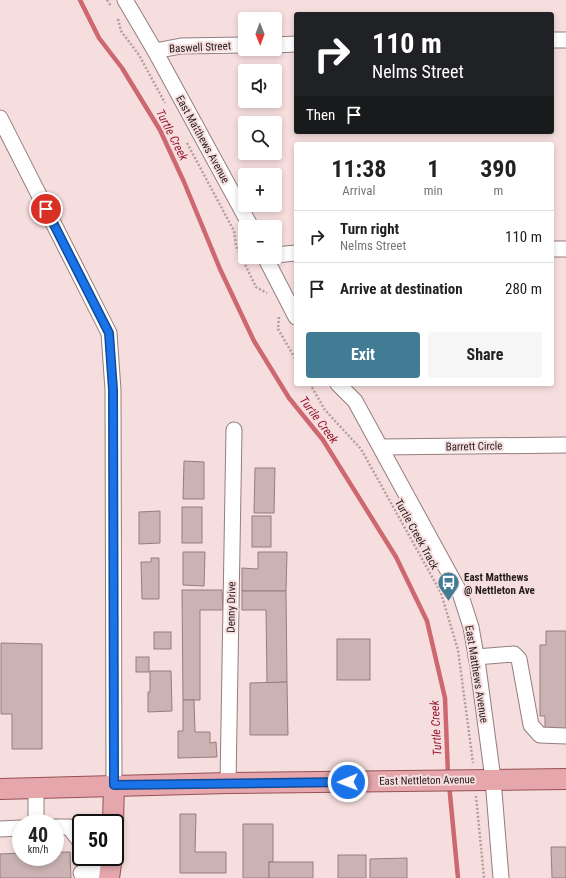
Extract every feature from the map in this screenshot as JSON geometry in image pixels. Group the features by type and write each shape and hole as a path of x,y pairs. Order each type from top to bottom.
{"main road":[{"name":"East Nettleton Avenue","path":"0,788 228,783 566,779"},
{"path":"113,814 114,785"}],"street":[{"name":"East Matthews Avenue","path":"125,0 155,50 247,220"},
{"path":"554,40 566,40"},
{"path":"282,45 294,44"},
{"name":"Baswell Street","path":"155,50 181,46 238,45"},
{"path":"0,118 109,333 113,390 114,785"},
{"path":"554,249 566,249"},
{"path":"282,255 294,254"},
{"path":"269,264 294,313"},
{"name":"East Matthews Avenue","path":"340,386 355,401 460,593 471,627 476,657 477,780 501,878"},
{"name":"Denny Drive","path":"228,783 234,430"},
{"name":"Barrett Circle","path":"381,447 566,445"},
{"path":"476,657 514,654 519,659 531,725 540,735 566,736"},
{"path":"36,787 36,814"},
{"path":"0,829 12,828"},
{"path":"81,875 110,869"}],"path":[{"path":"107,0 114,12"},
{"path":"118,18 121,32 139,55 168,108"},
{"path":"186,141 234,231 236,246 256,286 268,293 271,299"},
{"path":"276,311 279,317 278,329 294,357"},
{"name":"Turtle Creek Track","path":"311,386 325,410 361,449 441,594 458,650 477,780 484,878"}],"building":[{"path":"184,461 204,462 204,499 183,499"},
{"path":"255,468 275,468 274,513 254,513"},
{"path":"182,507 202,507 202,543 182,543"},
{"path":"160,511 160,543 139,544 139,512"},
{"path":"252,516 271,516 271,547 252,547"},
{"path":"183,552 205,552 204,586 183,585"},
{"path":"258,552 287,552 286,591 242,591 242,568 258,569"},
{"path":"151,558 159,558 159,599 142,599 141,562 151,562"},
{"path":"182,590 222,590 223,610 200,610 200,700 183,700"},
{"path":"242,591 286,591 287,682 267,683 266,610 242,610"},
{"path":"546,631 566,631 566,730 545,730 545,716 540,716 540,645 546,645"},
{"path":"154,632 171,632 171,649 154,649"},
{"path":"337,639 370,639 370,680 337,680"},
{"path":"1,643 42,644 42,749 12,749 12,714 1,714"},
{"path":"136,657 149,657 149,672 136,672"},
{"path":"150,671 171,671 172,711 148,712"},
{"path":"287,682 288,735 250,735 250,683"},
{"path":"183,700 194,700 195,732 210,732 210,743 216,742 217,757 178,758 178,731 183,731"},
{"path":"180,814 196,814 195,852 226,852 226,873 180,873"},
{"path":"243,824 273,824 273,862 269,862 269,878 243,878"},
{"path":"551,847 566,847 566,878 552,878"},
{"path":"64,852 70,852 71,878 0,878 0,854 12,853 12,866 64,866"},
{"path":"338,855 366,855 366,878 338,878"},
{"path":"407,858 407,878 370,878 370,859"},
{"path":"269,862 313,862 313,878 269,878"}],"waterway":[{"name":"Turtle Creek","path":"80,0 99,38 122,68 160,130 184,182 220,269 254,341 289,398 323,440 396,557 427,621 445,698 448,775"},
{"name":"Turtle Creek","path":"449,784 458,878"}],"place":[{"name":"East Matthews @ Nettleton Ave","path":"449,602"}],"route":[{"path":"46,209 109,333 111,384 113,390 114,785 348,782"}]}
